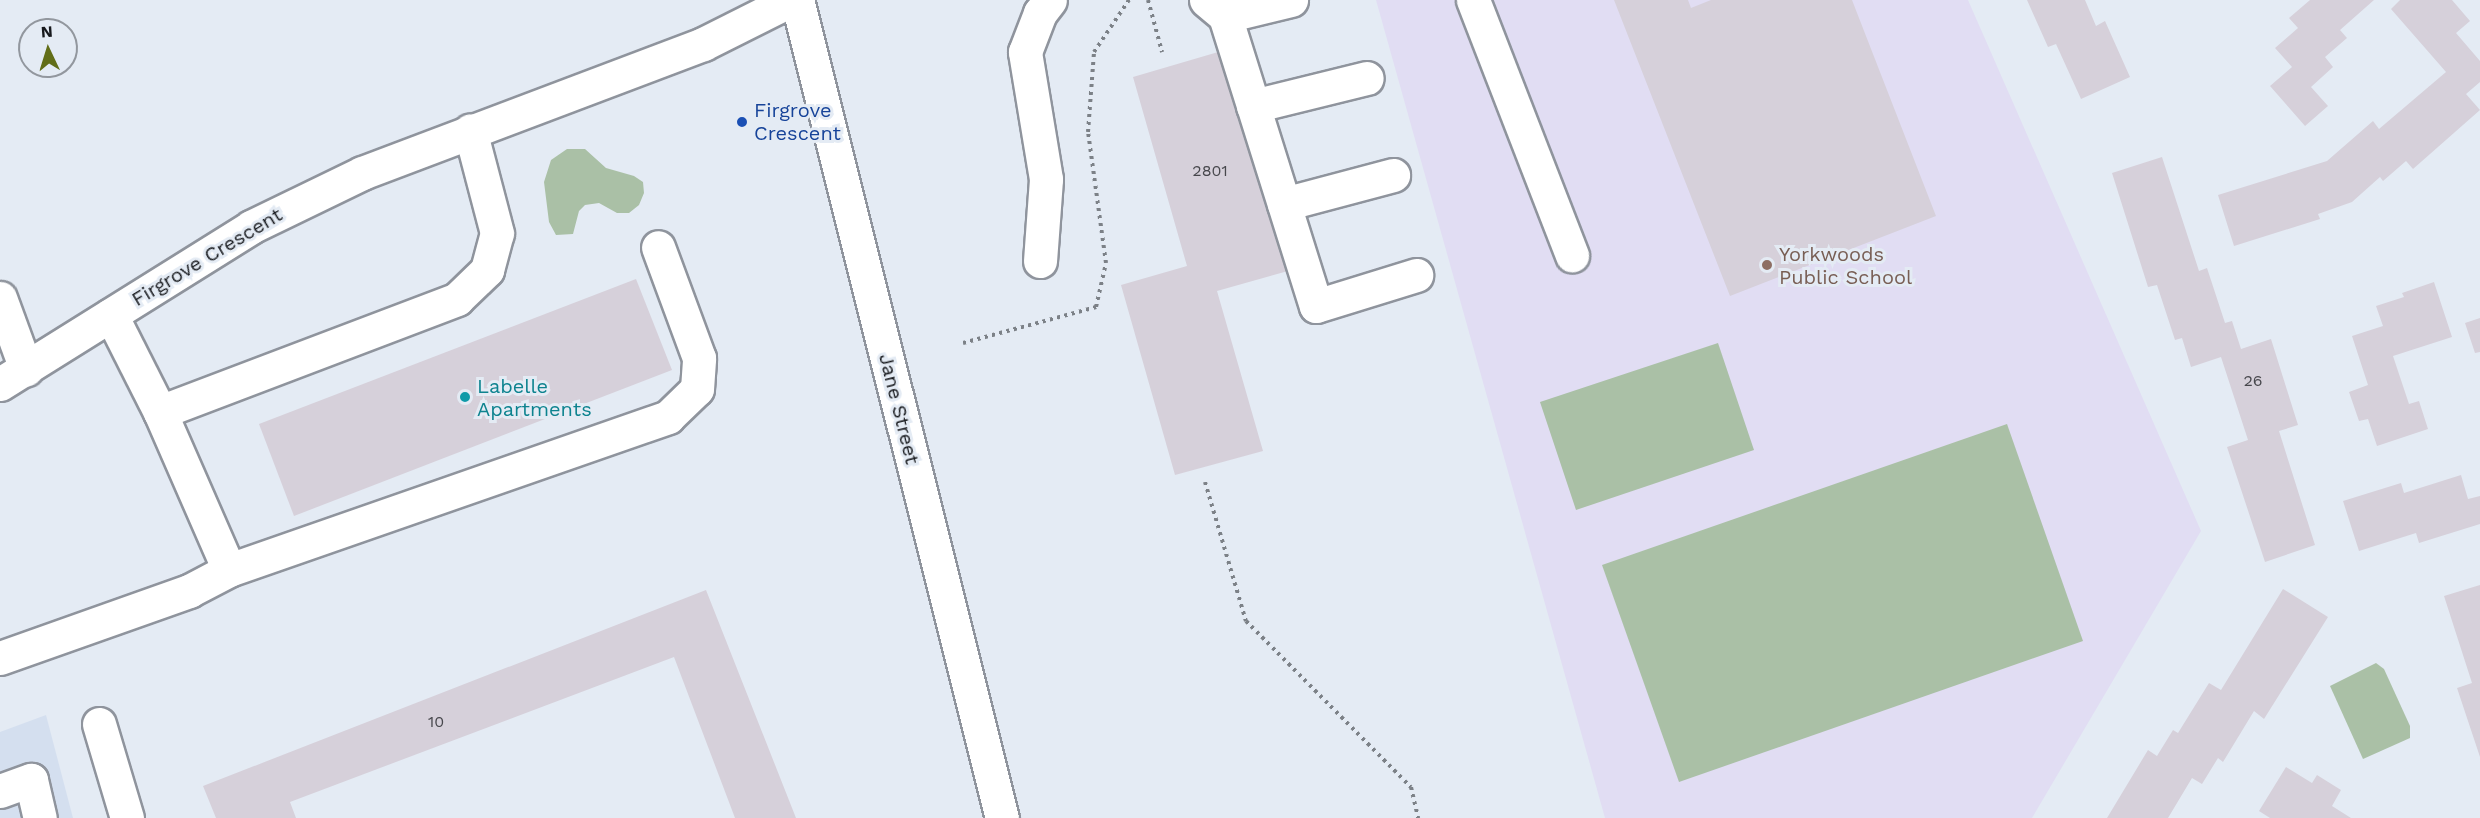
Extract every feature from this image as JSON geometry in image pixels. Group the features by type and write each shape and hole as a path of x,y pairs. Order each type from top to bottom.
{"street":[{"name":"Firgrove Crescent","path":"13,376 251,227 362,173 470,130 703,44 791,0"},
{"name":"Jane Street","path":"797,0 1002,818"},
{"path":"1040,261 1046,179 1025,52 1040,13 1050,0"},
{"path":"1291,0 1216,8 1253,106 1316,306 1416,275"},
{"path":"1473,0 1572,255"},
{"path":"1253,106 1367,78"},
{"path":"160,412 457,299 487,270 497,233 470,130"},
{"path":"1284,204 1393,175"},
{"path":"0,658 189,591 229,570 668,417 697,388 699,358 658,247"},
{"path":"0,298 13,376"},
{"path":"111,315 160,412 229,570"},
{"path":"99,724 127,818"},
{"path":"0,791 31,780 40,818"}],"path":[{"path":"1149,0 1162,52"},
{"path":"1205,482 1246,621 1411,787 1418,818"}],"shaded area":[{"name":"Yorkwoods Public School","path":"1376,0 1968,0 2201,531 2032,818 1605,818"},
{"path":"46,715 73,818 0,818 0,732"}],"green space":[{"path":"567,149 585,149 606,168 634,176 643,182 644,193 639,205 629,213 617,213 599,203 585,205 579,211 573,234 556,235 549,222 544,182 551,160"},
{"path":"1718,343 1754,450 1576,510 1540,402"},
{"path":"2007,424 2083,641 1679,782 1602,565"},
{"path":"2376,663 2384,669 2410,726 2410,738 2363,759 2330,686"}],"building":[{"path":"1614,0 1688,0 1691,8 1711,0 1852,0 1936,216 1730,296"},
{"path":"2027,0 2085,0 2096,26 2105,21 2130,77 2081,99 2056,44 2048,47"},
{"path":"2310,0 2374,0 2340,30 2347,38 2325,57 2333,67 2311,87 2328,106 2305,126 2270,86 2292,67 2275,48 2298,28 2289,18"},
{"path":"2400,0 2452,0 2470,21 2456,33 2480,61 2480,82 2466,94 2480,110 2413,169 2406,161 2383,181 2380,177 2352,202 2318,214 2320,219 2234,246 2218,195 2327,161 2373,121 2379,129 2446,72 2391,9"},
{"path":"1225,50 1288,271 1217,291 1263,451 1175,475 1121,285 1187,266 1133,77"},
{"path":"2162,157 2199,271 2207,268 2225,323 2232,321 2241,349 2271,339 2298,425 2279,431 2315,545 2265,562 2227,447 2248,440 2221,357 2191,367 2182,338 2175,340 2157,285 2148,287 2112,173"},
{"name":"Labelle Apartments","path":"636,279 672,370 294,516 259,424"},
{"path":"2434,282 2452,337 2393,356 2409,404 2419,401 2428,429 2377,446 2368,419 2359,421 2349,392 2368,385 2352,336 2383,326 2376,306 2404,297 2402,293"},
{"path":"2480,318 2480,352 2475,353 2465,323"},
{"path":"2461,475 2468,499 2480,496 2480,524 2419,543 2416,533 2359,551 2343,501 2401,483 2404,493"},
{"path":"2480,585 2480,757 2457,688 2472,683 2444,596"},
{"path":"2283,589 2328,617 2264,719 2254,711 2223,762 2218,758 2202,784 2192,778 2168,818 2107,818 2148,750 2157,756 2173,730 2178,733 2209,683 2221,690"},
{"path":"706,590 796,818 735,818 674,657 290,802 296,818 216,818 203,786"},
{"path":"2286,767 2312,783 2317,775 2341,790 2332,806 2351,818 2270,818 2259,811"}],"place":[{"name":"Firgrove Crescent","path":"742,122"},
{"name":"Yorkwoods Public School","path":"1767,265"},
{"name":"Labelle Apartments","path":"465,397"}]}
